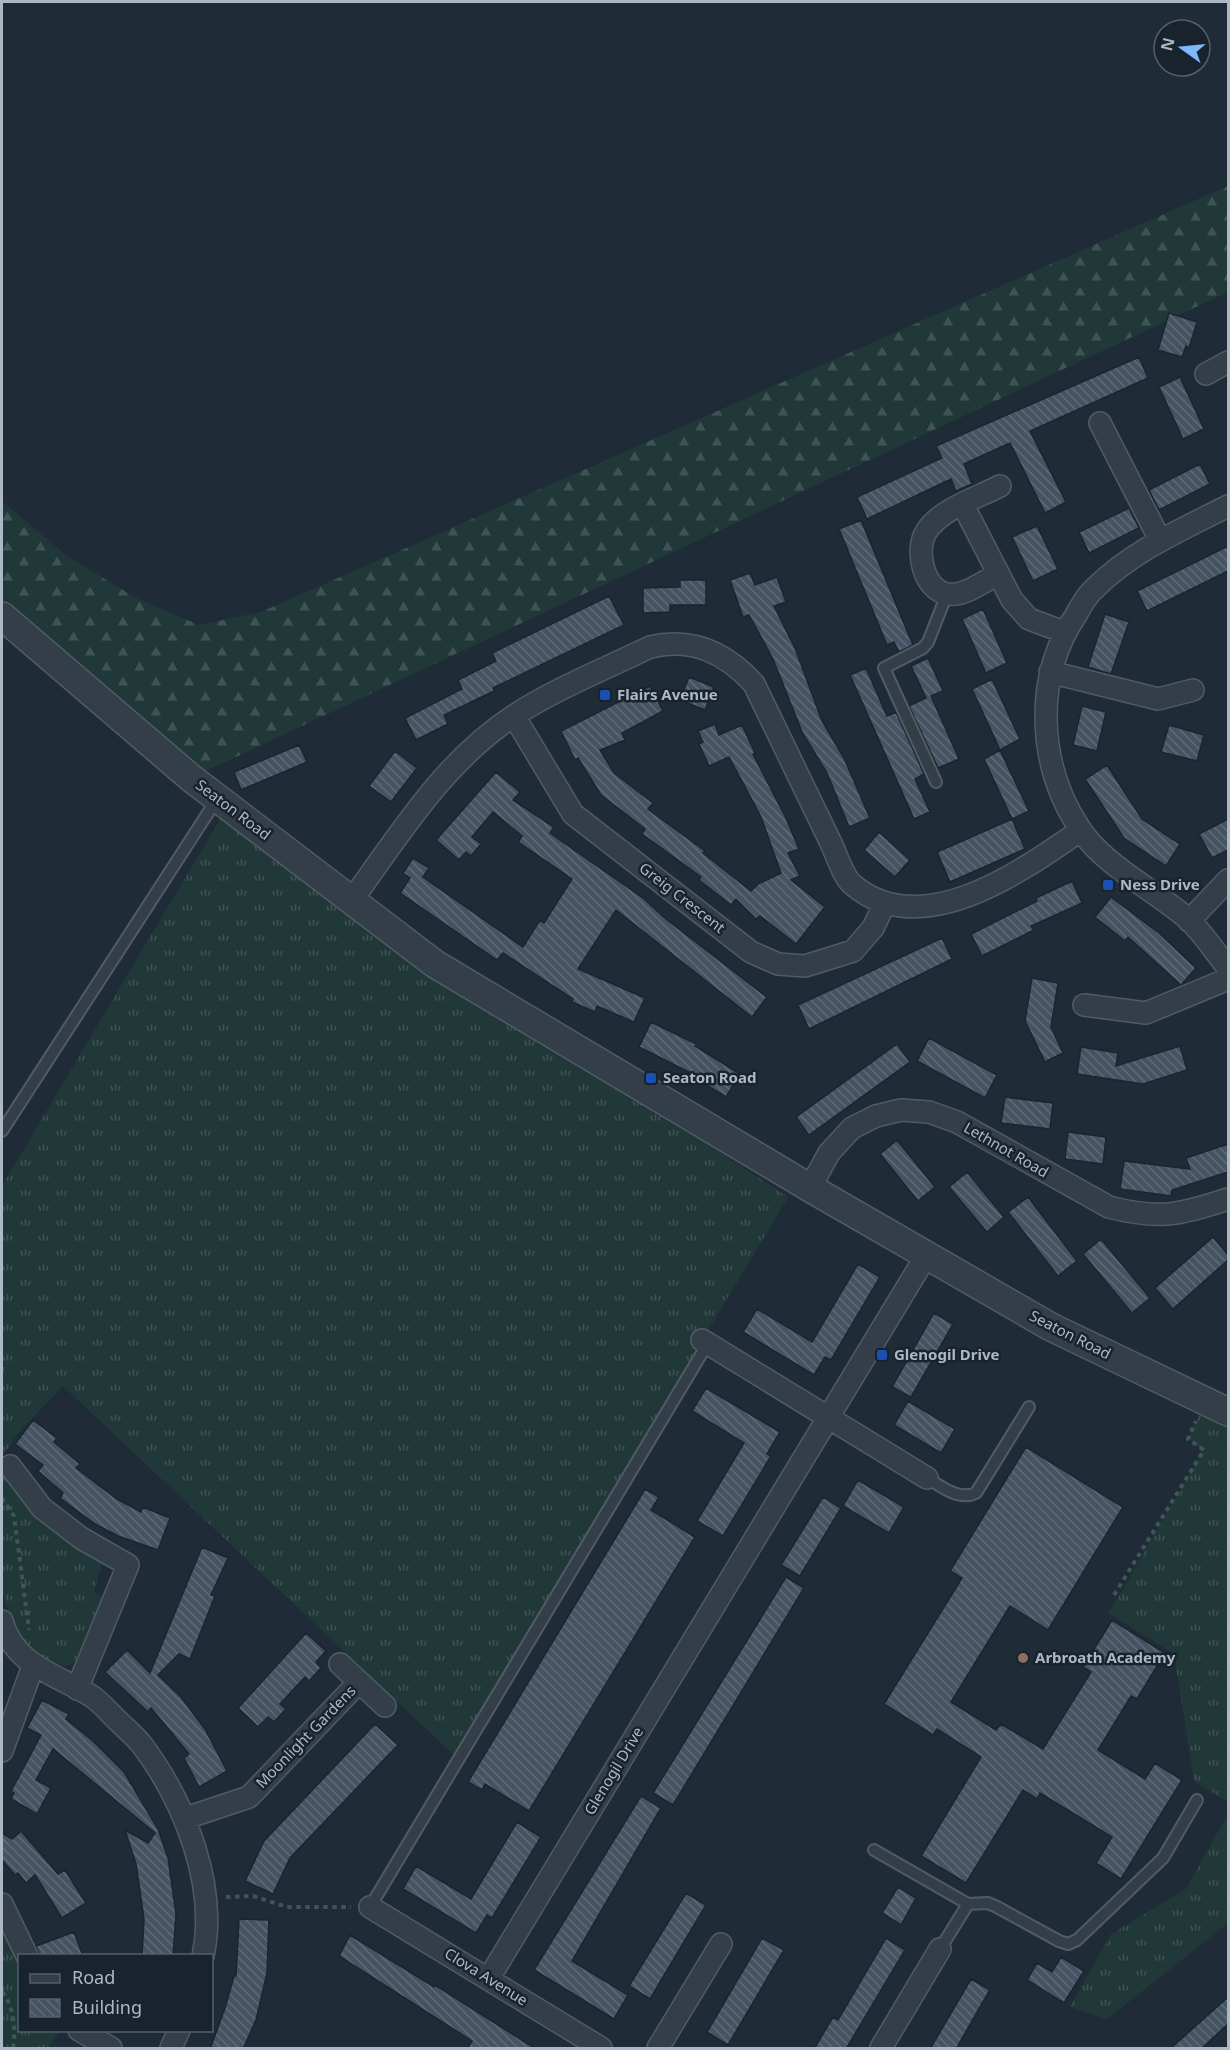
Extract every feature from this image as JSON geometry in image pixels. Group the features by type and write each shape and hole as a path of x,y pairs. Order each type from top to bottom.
{"street":[{"path":"1206,374 1228,363"},
{"path":"1100,423 1160,540"},
{"path":"998,574 962,593 947,594 926,576 920,552 925,532 939,517 1000,486"},
{"path":"963,505 1012,600 1029,619 1064,632"},
{"path":"1228,506 1160,540 1125,562 1092,590 1064,632 1050,672 1044,706 1053,775 1081,830 1119,868 1189,921 1228,968"},
{"name":"Seaton Road","path":"2,616 218,798 435,964 810,1188 1051,1327 1217,1407"},
{"path":"352,900 432,789 474,746 514,716 548,696 650,647 668,643 704,647 721,655 739,667 754,684 852,884 885,903 920,908 961,898 1026,868 1081,830"},
{"path":"1050,672 1158,699 1193,690"},
{"name":"Greig Crescent","path":"514,716 573,814 750,952 778,964 805,966 852,951 873,928 885,903"},
{"path":"1189,921 1228,880"},
{"path":"1084,1005 1146,1013 1228,979"},
{"name":"Lethnot Road","path":"810,1188 829,1153 852,1128 876,1116 901,1110 929,1112 957,1122 1085,1195 1126,1211 1161,1216 1191,1211 1228,1199"},
{"name":"Glenogil Drive","path":"489,1978 926,1256"},
{"path":"705,1342 927,1478"},
{"path":"10,1466 42,1508 81,1538 128,1565 77,1689"},
{"path":"2,1621 6,1637 33,1666 94,1698 142,1744 186,1818 201,1869 205,1897 206,1944 204,1954"},
{"path":"340,1664 385,1706"},
{"path":"2,1751 33,1666"},
{"name":"Moonlight Gardens","path":"186,1818 249,1797 359,1682"},
{"path":"2,1904 26,1954"},
{"name":"Clova Avenue","path":"370,1907 489,1978 601,2049"},
{"path":"658,2049 721,1944"},
{"path":"881,2049 940,1949"},
{"path":"81,2032 111,2049"},
{"path":"171,2049 179,2032"}],"lane":[{"path":"936,782 884,668 923,648 928,642 947,594"},
{"path":"2,1131 218,798"},
{"path":"370,1907 705,1342"},
{"path":"927,1478 960,1496 967,1497 976,1493 1029,1407"},
{"path":"874,1850 968,1904 988,1904 1059,1941 1072,1943 1163,1858 1197,1800"},
{"path":"940,1949 968,1904"}],"path":[{"path":"2,1367 2,1375"},
{"path":"1114,1595 1203,1450 1188,1439 1217,1407"},
{"path":"2,1498 14,1516 33,1666"},
{"path":"205,1897 253,1896 287,1906 370,1907"},
{"path":"2,1992 6,1997 14,2026 14,2049"}],"green space":[{"path":"1228,186 1228,292 191,778 2,616 2,501 67,556 136,598 199,625 261,612"},
{"path":"228,806 435,964 788,1197 454,1755 63,1386 19,1432 2,1457 2,1186"},
{"path":"1206,1401 1228,1412 1228,1802 1194,1781 1174,1654 1109,1613 1203,1450 1188,1439"},
{"path":"2,1474 59,1533 102,1563 94,1592 108,1599 85,1651 80,1650 75,1661 69,1665 28,1655 14,1630 2,1590"},
{"path":"1228,1814 1228,1923 1107,2019 1070,2007 1111,1934 1186,1889"},
{"path":"2,1926 18,1960 18,2032 58,2032 48,2048 2,2048"}],"building":[{"path":"1169,313 1197,322 1189,348 1186,346 1182,357 1158,350"},
{"path":"1139,357 1148,378 1030,431 1066,502 1045,513 1010,443 964,464 972,484 956,491 951,479 867,519 857,497 942,458 936,446"},
{"path":"1180,377 1204,429 1183,439 1159,387"},
{"path":"1200,464 1210,484 1159,510 1149,490"},
{"path":"1129,508 1139,528 1089,553 1079,532"},
{"path":"861,520 913,645 899,652 894,642 887,645 839,529"},
{"path":"1037,526 1058,569 1033,581 1012,537"},
{"path":"1228,546 1228,571 1147,611 1137,591"},
{"path":"750,573 755,585 777,577 786,602 774,606 795,648 822,721 844,758 870,818 849,827 827,773 802,732 773,659 749,615 743,617 730,580"},
{"path":"680,580 706,580 706,605 670,605 670,612 643,613 643,588 680,587"},
{"path":"609,596 624,625 493,688 494,691 444,715 448,724 416,740 405,718 462,689 458,680 496,661 492,653"},
{"path":"983,609 1007,663 986,673 962,619"},
{"path":"1105,614 1129,622 1111,674 1088,667"},
{"path":"928,658 943,691 931,696 959,759 938,768 909,706 926,698 911,666"},
{"path":"866,668 887,716 896,712 924,774 915,779 930,812 914,819 850,675"},
{"path":"689,677 714,687 705,710 680,700"},
{"path":"992,679 1020,739 1000,750 972,689"},
{"path":"650,686 663,711 622,733 625,740 600,750 614,773 653,803 648,809 705,851 703,853 751,891 758,884 781,873 761,817 729,757 709,766 699,744 703,742 698,731 715,724 719,735 742,725 755,753 753,754 786,818 799,849 788,853 800,876 791,880 825,907 796,944 760,916 756,919 736,899 731,905 699,880 701,877 642,834 645,829 601,795 578,758 575,760 561,731"},
{"path":"1082,706 1106,712 1097,751 1073,745"},
{"path":"1169,725 1204,735 1197,761 1161,752"},
{"path":"299,745 307,762 241,790 234,772"},
{"path":"1000,750 1029,811 1012,819 984,759"},
{"path":"395,751 417,768 391,802 369,786"},
{"path":"1107,765 1142,819 1180,844 1166,866 1124,838 1085,779"},
{"path":"496,772 520,792 513,800 554,827 550,833 643,898 666,919 767,997 752,1017 616,910 578,969 645,998 634,1022 597,1006 595,1012 572,1002 573,999 503,953 497,960 400,893 410,878 403,873 413,858 429,868 423,877 523,947 540,920 544,923 572,879 518,842 522,836 493,812 472,837 481,844 471,856 466,852 459,860 436,840"},
{"path":"1012,819 1025,849 950,882 937,852"},
{"path":"1228,819 1228,850 1212,858 1199,834"},
{"path":"879,832 910,860 895,877 864,850"},
{"path":"1072,881 1082,903 1031,926 1034,930 982,956 971,934"},
{"path":"1111,897 1159,933 1196,968 1181,985 1128,937 1125,941 1095,917"},
{"path":"942,938 952,959 809,1029 798,1005"},
{"path":"1032,978 1058,983 1051,1027 1063,1053 1045,1062 1025,1021"},
{"path":"651,1022 696,1044 695,1046 740,1074 726,1097 690,1075 691,1073 639,1047"},
{"path":"929,1038 997,1075 985,1098 917,1061"},
{"path":"897,1044 910,1062 809,1135 796,1117"},
{"path":"1180,1046 1187,1070 1143,1084 1077,1074 1081,1047 1118,1053 1116,1066"},
{"path":"1005,1097 1053,1103 1050,1129 1001,1123"},
{"path":"1068,1132 1106,1137 1103,1164 1065,1159"},
{"path":"897,1140 935,1187 918,1201 880,1154"},
{"path":"1228,1144 1228,1172 1172,1190 1171,1196 1120,1189 1124,1161 1190,1169 1186,1158"},
{"path":"967,1172 1004,1217 987,1232 949,1187"},
{"path":"1028,1197 1077,1261 1058,1276 1008,1212"},
{"path":"1213,1237 1228,1255 1228,1260 1173,1309 1155,1288"},
{"path":"1101,1239 1150,1298 1132,1313 1083,1254"},
{"path":"858,1264 880,1277 831,1360 825,1357 814,1375 743,1332 757,1309 812,1342"},
{"path":"934,1313 953,1324 911,1397 892,1387"},
{"path":"706,1388 780,1432 767,1454 771,1456 723,1536 697,1521 744,1443 692,1411"},
{"path":"908,1401 955,1429 941,1453 894,1425"},
{"path":"33,1420 57,1438 54,1442 80,1464 76,1468 117,1499 141,1512 143,1507 170,1518 158,1550 118,1536 95,1524 60,1498 63,1493 38,1471 43,1465 15,1444"},
{"path":"1026,1447 1123,1507 1048,1630 1010,1606 951,1702 996,1730 1001,1724 1043,1749 1091,1672 1083,1667 1112,1620 1165,1653 1137,1699 1131,1696 1098,1750 1145,1779 1155,1763 1182,1780 1121,1879 1096,1863 1112,1837 1040,1793 1037,1799 1023,1790 966,1883 921,1856 981,1757 937,1729 933,1735 884,1704 962,1578 950,1571"},
{"path":"858,1480 904,1507 889,1533 843,1506"},
{"path":"645,1489 659,1497 651,1510 695,1537 529,1811 485,1784 482,1790 468,1782"},
{"path":"823,1497 841,1508 800,1576 781,1565"},
{"path":"202,1547 228,1558 211,1595 215,1596 190,1659 179,1654 158,1675 181,1697 205,1729 227,1771 199,1787 184,1758 189,1754 151,1708 148,1712 105,1672 127,1650 150,1673"},
{"path":"786,1577 804,1588 673,1805 653,1793"},
{"path":"306,1633 326,1651 316,1662 321,1668 309,1681 305,1677 280,1704 286,1709 274,1722 268,1717 258,1727 238,1708"},
{"path":"42,1700 69,1714 66,1719 93,1741 124,1772 158,1829 168,1858 176,1914 173,1954 142,1954 144,1919 136,1864 125,1830 148,1843 155,1833 53,1749 36,1780 51,1788 37,1814 11,1799 14,1793 11,1791 41,1735 27,1728"},
{"path":"375,1724 398,1745 290,1858 273,1894 245,1881 264,1841"},
{"path":"641,1796 661,1808 572,1961 628,1995 614,2019 534,1970"},
{"path":"517,1822 541,1837 492,1918 487,1915 476,1933 403,1889 416,1866 471,1899"},
{"path":"21,1831 58,1874 65,1870 86,1903 62,1918 35,1875 26,1883 18,1873 15,1875 2,1860 2,1833 12,1839"},
{"path":"898,1887 916,1898 901,1925 882,1913"},
{"path":"686,1893 706,1905 650,1999 629,1986"},
{"path":"239,1919 269,1920 267,1973 256,2020 243,2049 210,2049 234,1976 236,1976"},
{"path":"74,1932 82,1954 39,1954 36,1946"},
{"path":"350,1935 536,2049 467,2049 472,2041 339,1956"},
{"path":"762,1938 784,1950 728,2045 707,2032"},
{"path":"886,1938 905,1950 846,2049 814,2049 833,2017 838,2020"},
{"path":"1061,1957 1084,1971 1064,2003 1027,1980 1037,1963 1052,1972"},
{"path":"971,1979 990,1990 956,2049 930,2049"},
{"path":"1228,1997 1228,2024 1201,2049 1170,2049"}],"place":[{"name":"Flairs Avenue","path":"605,695"},
{"name":"Ness Drive","path":"1108,885"},
{"name":"Seaton Road","path":"651,1078"},
{"name":"Glenogil Drive","path":"882,1355"},
{"name":"Arbroath Academy","path":"1023,1658"}]}
